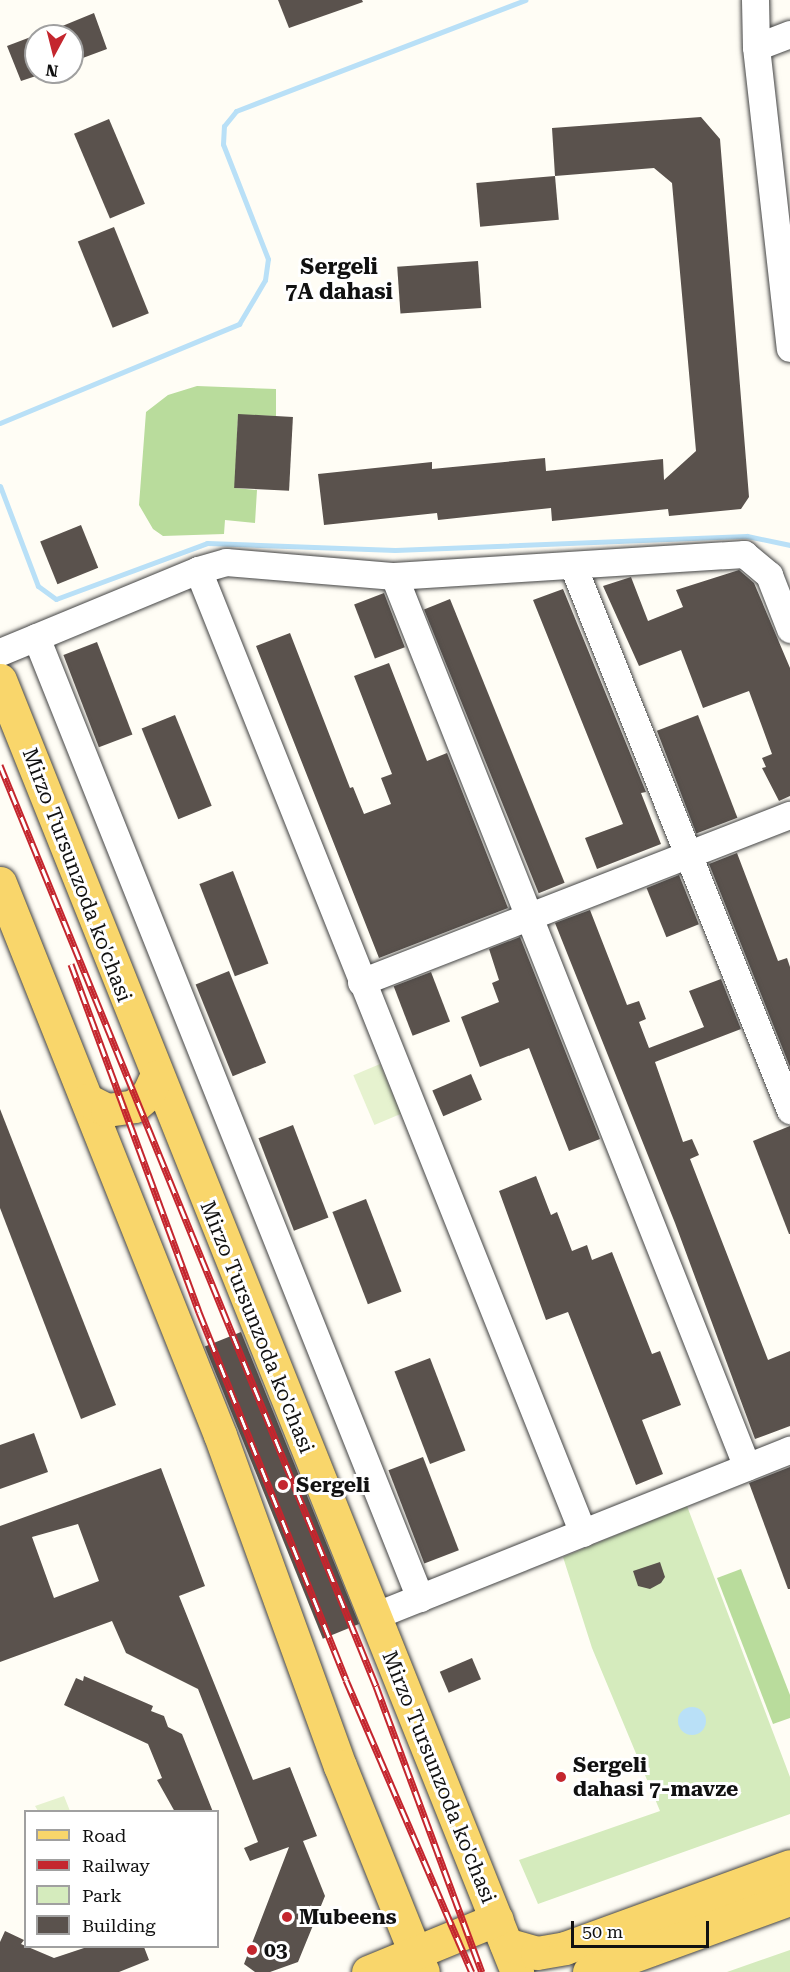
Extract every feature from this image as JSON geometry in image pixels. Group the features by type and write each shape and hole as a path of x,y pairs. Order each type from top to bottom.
{"main road":[{"name":"Mirzo Tursunzoda ko'chasi","path":"0,680 156,1077 507,1945"},
{"path":"0,883 220,1435 340,1766 419,1962"},
{"path":"87,1100 116,1111 134,1106 148,1094 156,1077"},
{"path":"368,1972 507,1945 537,1953 565,1948 790,1866"},
{"path":"589,1972 790,1899"}],"street":[{"path":"755,0 756,47 783,219 790,348"},
{"path":"756,47 790,34"},
{"path":"0,652 198,570 226,562 394,576 744,554 780,572 790,629"},
{"path":"573,566 790,1110"},
{"path":"198,570 583,1533"},
{"path":"394,576 747,1467"},
{"path":"36,637 420,1598"},
{"path":"361,982 790,815"},
{"path":"374,1616 790,1450"}],"green space":[{"path":"197,386 276,389 276,416 238,415 235,488 257,490 255,523 225,520 224,534 163,536 153,529 139,505 146,412 168,395"},
{"path":"380,1064 401,1114 374,1125 353,1075"},
{"path":"687,1506 790,1777 790,1814 538,1904 519,1860 660,1811 592,1648 563,1557"},
{"path":"741,1569 790,1695 790,1718 773,1724 717,1578"},
{"path":"64,1796 70,1810 37,1810 35,1806"},
{"path":"790,1950 790,1972 727,1972"}],"water":[{"path":"692,1707 702,1711 706,1721 702,1731 692,1735 682,1731 678,1721 682,1711"}],"building":[{"path":"278,0 362,0 363,2 289,28"},
{"path":"94,13 107,49 84,58 84,24 67,24"},
{"path":"24,40 24,80 21,81 7,46"},
{"path":"701,117 720,139 749,497 741,509 669,516 668,509 552,521 551,508 438,520 437,513 324,525 318,474 432,462 432,469 545,458 546,471 663,459 664,480 696,451 672,183 654,168 555,176 552,128"},
{"path":"109,119 145,204 110,219 74,134"},
{"path":"555,176 559,220 480,227 476,183"},
{"path":"114,227 149,313 113,328 78,242"},
{"path":"478,261 481,308 400,314 397,267"},
{"path":"238,414 293,417 289,491 234,488"},
{"path":"81,525 98,568 57,584 40,541"},
{"path":"739,570 754,583 790,668 790,796 779,801 762,768 766,767 762,758 772,754 749,691 703,708 681,650 639,666 603,586 631,577 648,621 683,607 676,590"},
{"path":"563,589 646,792 641,793 661,844 597,869 585,838 623,824 533,600"},
{"path":"384,593 405,647 375,659 354,604"},
{"path":"450,599 565,883 539,893 424,609"},
{"path":"290,633 350,788 353,787 364,814 391,804 381,778 392,774 354,676 389,663 427,761 447,753 508,908 379,958 256,646"},
{"path":"97,642 132,734 99,747 63,655"},
{"path":"175,715 212,806 178,819 142,728"},
{"path":"698,715 737,818 696,833 657,731"},
{"path":"737,853 778,961 787,958 790,967 790,1067 709,864"},
{"path":"233,871 268,963 235,976 199,884"},
{"path":"679,875 699,924 666,937 647,888"},
{"path":"590,910 627,1005 639,1001 646,1019 639,1022 649,1048 704,1027 689,991 721,979 741,1029 655,1062 683,1142 692,1139 699,1155 690,1159 768,1360 790,1351 790,1426 755,1439 675,1223 555,923"},
{"path":"520,937 600,1139 569,1151 529,1048 480,1067 461,1017 499,1002 492,983 499,980 489,949"},
{"path":"229,971 266,1063 233,1076 196,984"},
{"path":"431,972 450,1021 413,1036 394,986"},
{"path":"471,1074 482,1100 443,1116 432,1090"},
{"path":"0,1109 116,1405 81,1419 0,1208"},
{"path":"293,1125 328,1217 294,1231 258,1138"},
{"path":"790,1126 790,1234 789,1234 753,1141"},
{"path":"536,1176 551,1215 557,1212 572,1251 587,1245 592,1260 612,1252 652,1354 660,1351 681,1405 642,1420 663,1474 636,1485 568,1312 546,1320 499,1191"},
{"path":"366,1199 401,1291 368,1304 332,1212"},
{"name":"Sergeli","path":"241,1332 359,1624 323,1639 205,1347"},
{"path":"430,1358 465,1450 430,1464 395,1372"},
{"path":"34,1433 48,1472 0,1489 0,1445"},
{"path":"423,1457 459,1550 424,1564 388,1470"},
{"path":"790,1467 790,1589 788,1589 749,1483"},
{"path":"161,1468 205,1586 179,1596 253,1780 290,1767 317,1836 303,1841 325,1896 298,1962 270,1972 255,1972 244,1964 289,1847 250,1861 244,1848 258,1842 198,1689 126,1653 112,1621 0,1662 0,1526","holes":["78,1524 99,1581 54,1598 32,1537"]},
{"path":"660,1562 665,1577 661,1583 650,1589 638,1586 633,1571"},
{"path":"472,1658 481,1679 449,1693 440,1672"},
{"path":"84,1676 153,1706 151,1711 164,1716 168,1727 182,1734 212,1810 174,1810 157,1780 162,1778 148,1744 64,1705 76,1678 83,1681"},
{"path":"5,1931 24,1940 21,1944 24,1948 30,1948 54,1958 84,1948 144,1948 149,1960 119,1972 0,1972 0,1942"}],"waterway":[{"path":"0,423 239,324 265,280 268,259 223,144 224,126 236,111 525,0"},
{"path":"0,486 38,586 56,599 207,543 395,550 747,536 790,545"}],"railway":[{"path":"0,765 376,1686 482,1972"},
{"path":"71,964 199,1312 346,1680 472,1972"}],"place":[{"name":"Sergeli","path":"283,1485"},
{"name":"Sergeli dahasi 7-mavze","path":"561,1777"},
{"name":"Mubeens","path":"287,1917"},
{"name":"03","path":"252,1950"}],"district":[{"name":"Sergeli 7A dahasi","path":"339,278"}]}
